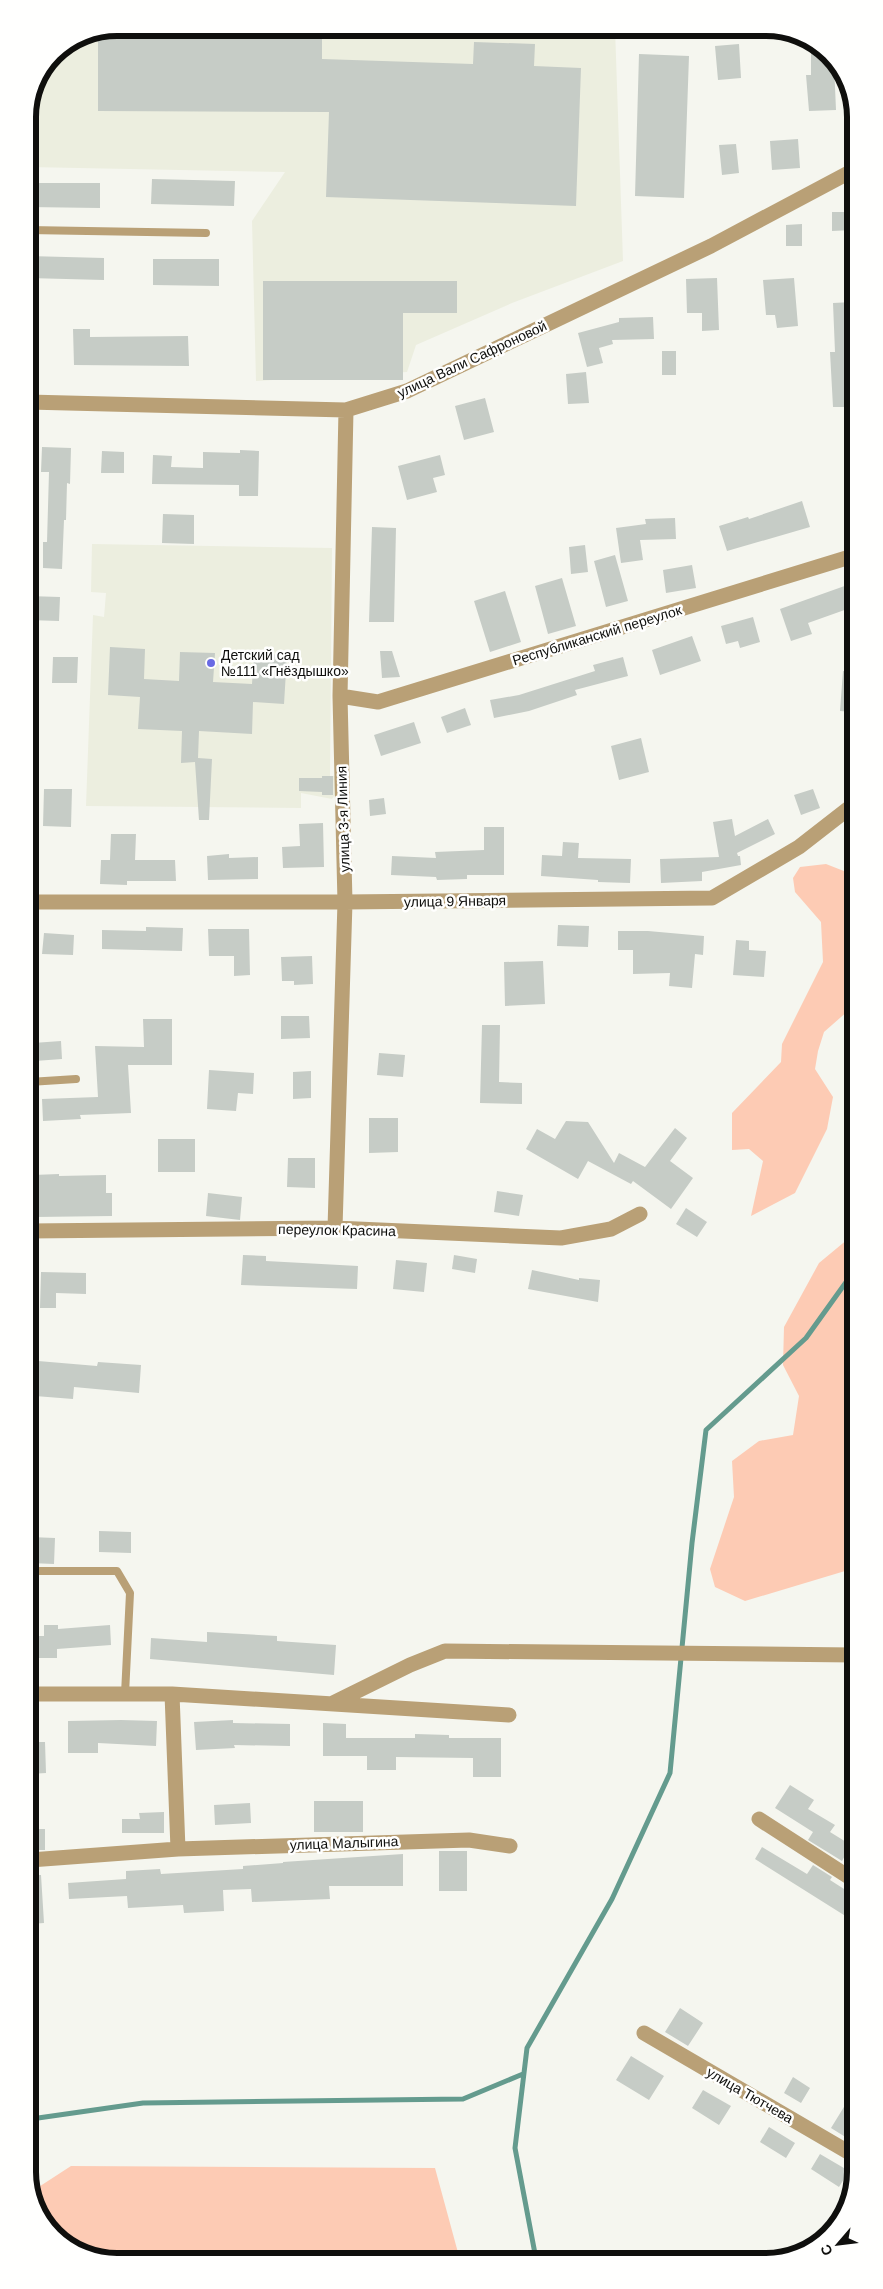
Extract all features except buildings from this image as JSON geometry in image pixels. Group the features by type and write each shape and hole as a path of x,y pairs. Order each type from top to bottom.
{"street":[{"name":"улица Вали Сафроновой","path":"36,402 346,410 407,391 711,246 847,174"},
{"name":"улица 3-я Линия","path":"335,1228 345,902 340,696 346,410"},
{"name":"Республиканский переулок","path":"340,696 378,702 847,558"},
{"name":"улица 9 Января","path":"36,902 345,902 712,898 799,847 847,810"},
{"name":"переулок Красина","path":"36,1231 335,1228 561,1238 611,1229 640,1214"},
{"path":"331,1704 410,1665 445,1651 847,1655"},
{"path":"36,1694 172,1694 509,1715"},
{"path":"172,1694 178,1849"},
{"path":"759,1819 847,1876"},
{"name":"улица Малыгина","path":"36,1860 178,1849 469,1840 510,1846"},
{"name":"улица Тютчева","path":"644,2033 847,2151"}],"lane":[{"path":"36,230 206,233"},
{"path":"36,1082 76,1079"},
{"path":"36,1571 117,1571 130,1593 125,1694"}],"shaded area":[{"path":"117,36 615,36 623,261 512,303 416,345 407,372 256,381 252,221 285,172 36,167 36,112 39,96 53,68 64,56 77,47 91,41"},
{"name":"Детский сад №111 «Гнёздышко»","path":"92,544 332,548 330,776 336,776 335,795 332,799 301,793 301,808 86,806 93,615 104,617 106,593 91,592"},
{"path":"826,864 847,872 847,1012 824,1032 818,1051 815,1069 833,1097 827,1129 795,1193 751,1216 763,1161 749,1149 732,1150 732,1113 781,1062 782,1044 823,962 821,922 795,892 793,878 800,867"},
{"path":"847,1240 847,1570 745,1601 715,1587 710,1569 734,1497 732,1461 759,1441 793,1435 799,1396 783,1365 784,1327 819,1263"},
{"path":"71,2166 435,2168 458,2253 112,2253 91,2248 77,2242 60,2229 45,2208 38,2187"}],"waterway":[{"path":"535,2253 515,2148 527,2048 612,1899 670,1773 692,1543 706,1430 806,1338 847,1281"},
{"path":"36,2118 143,2103 463,2099 523,2074"}],"place":[{"name":"Детский сад №111 «Гнёздышко»","path":"211,663"}]}
